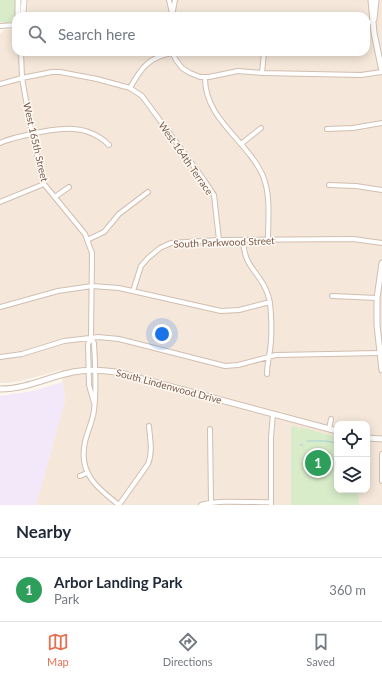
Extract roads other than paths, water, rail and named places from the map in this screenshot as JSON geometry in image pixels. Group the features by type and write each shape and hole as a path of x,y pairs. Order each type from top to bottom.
{"street":[{"path":"18,0 18,12"},
{"path":"23,12 24,0"},
{"path":"169,0 172,12"},
{"path":"172,12 175,0"},
{"path":"174,56 186,71 205,77 238,71 262,73 361,75 382,71 376,46 371,0"},
{"path":"373,22 376,0"},
{"path":"0,26 12,25"},
{"name":"West 165th Street","path":"21,56 22,78 32,134 44,184 85,234 92,253 91,338 88,344 88,371 89,385 94,403"},
{"path":"0,84 22,78 52,72 60,72 97,79 130,88 140,70 146,64 161,56"},
{"path":"262,73 264,56"},
{"path":"205,77 205,87 209,100 221,120 256,162 265,182 268,201 268,240"},
{"name":"West 164th Terrace","path":"130,88 142,96 214,195 219,240"},
{"path":"327,129 353,128 382,123"},
{"path":"241,144 261,128"},
{"path":"0,143 32,134 60,129 75,129 89,132 101,137 109,145"},
{"path":"0,202 44,184"},
{"path":"329,185 356,186 382,190"},
{"path":"55,197 69,187"},
{"path":"87,240 104,232 119,214 148,192"},
{"name":"South Parkwood Street","path":"133,291 141,266 148,258 165,245 178,242 219,240 352,239 382,243"},
{"path":"243,240 245,256 265,288 270,302 270,349 267,374"},
{"path":"382,263 377,298 382,370"},
{"path":"0,307 58,291 92,286 119,288 221,311 239,310 270,302"},
{"path":"332,296 377,298"},
{"path":"0,357 22,354 64,341 91,338 119,339 225,366 238,365 268,356 295,354 380,353"},
{"name":"West 165th Street","path":"87,473 84,455 85,444 94,411 96,393 94,343 91,338"},
{"name":"South Lindenwood Drive","path":"0,389 28,386 73,372 95,370 116,372 334,430"},
{"path":"202,505 211,503 271,503 271,437 273,414"},
{"path":"329,429 331,419"},
{"path":"80,476 87,473 96,486 119,505 148,464 151,450 149,426"},
{"path":"210,429 211,503"},
{"path":"370,438 382,439"},
{"path":"382,454 382,480"}],"waterway":[{"path":"307,441 334,442"}],"place":[{"name":"Arbor Landing Park","path":"318,463"}]}
